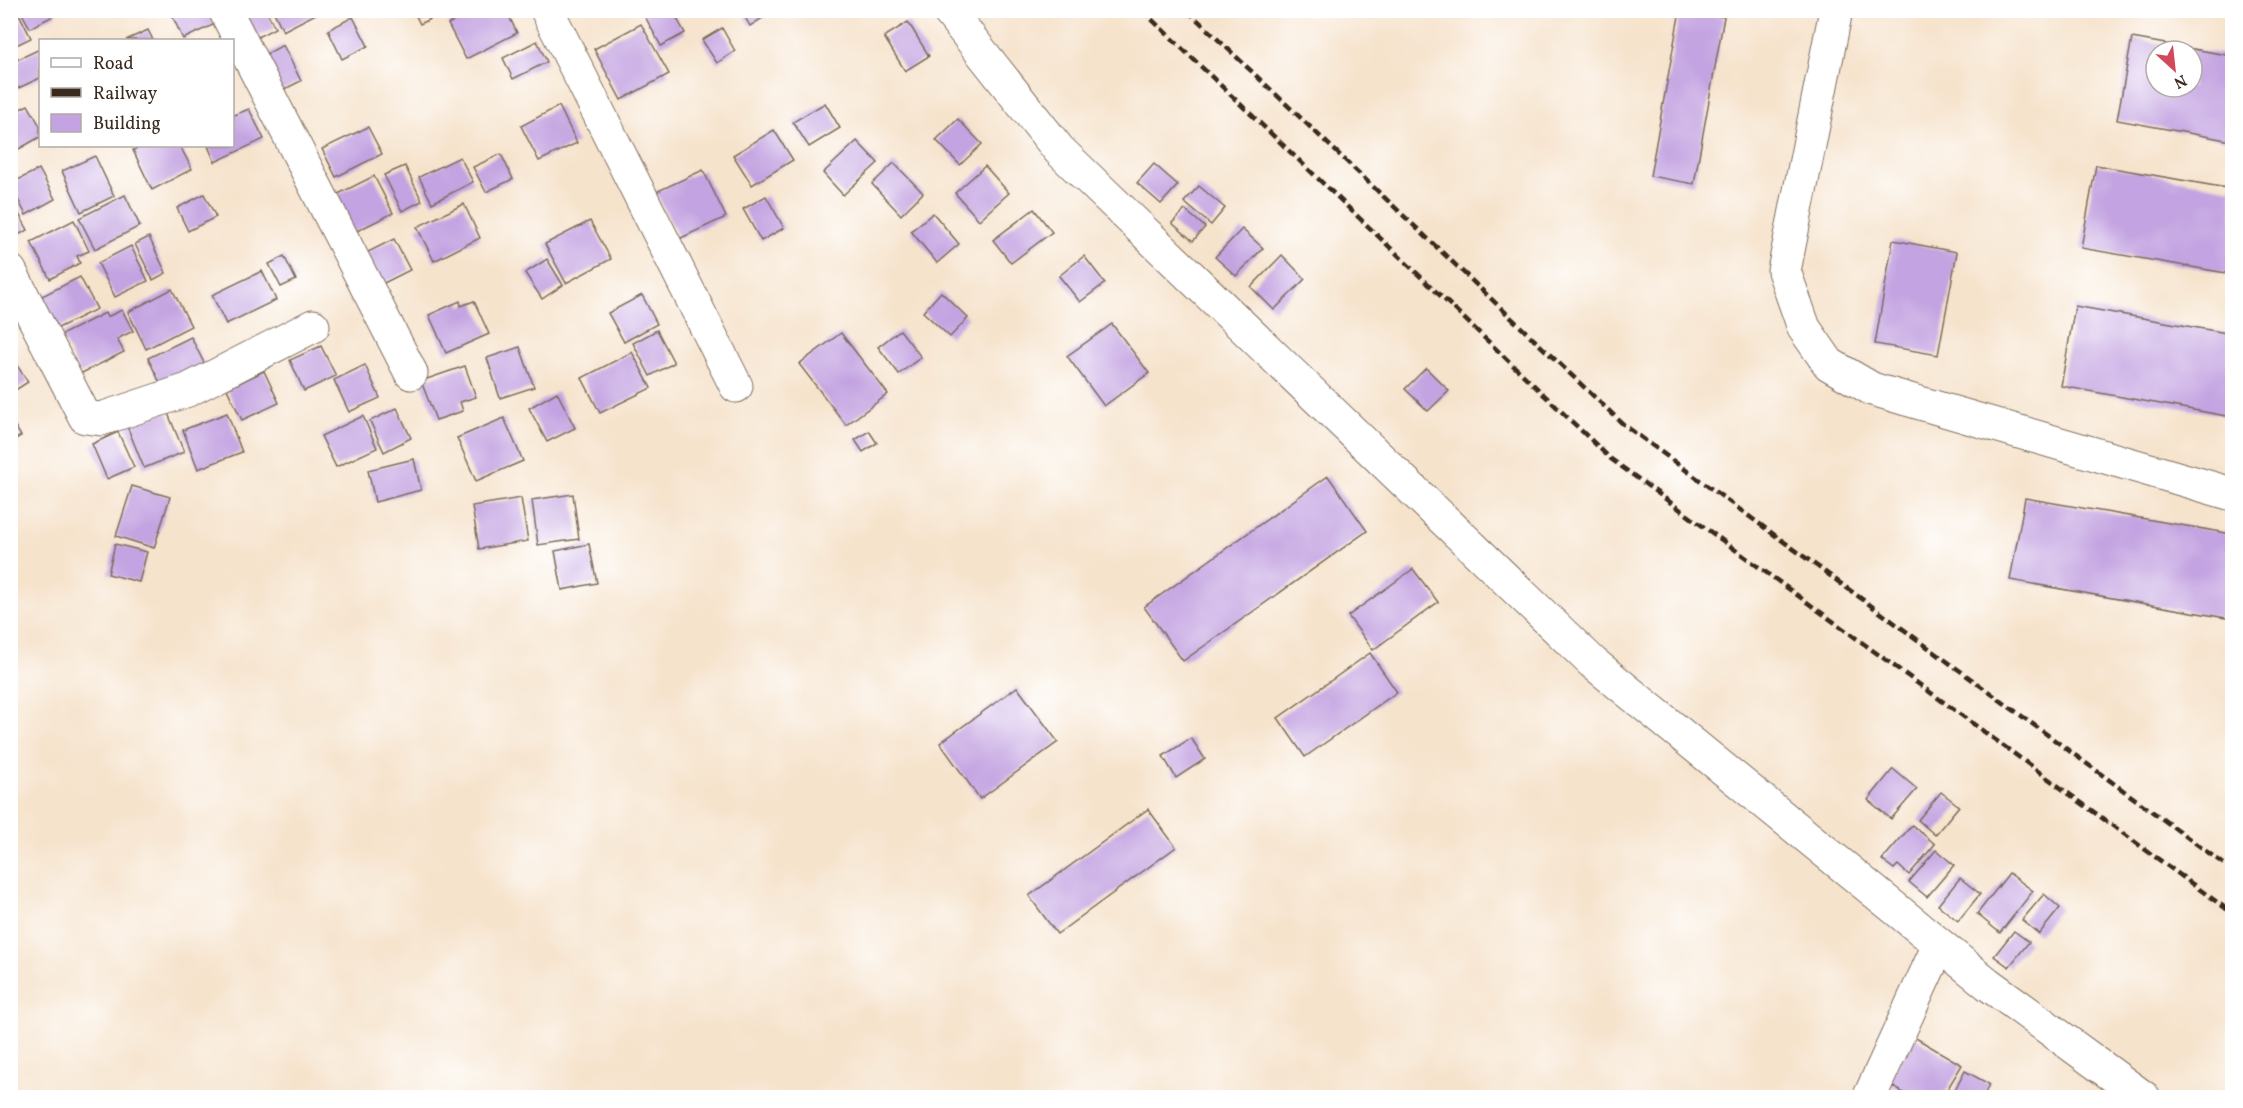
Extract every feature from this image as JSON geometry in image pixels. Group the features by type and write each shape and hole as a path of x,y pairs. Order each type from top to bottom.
{"street":[{"path":"225,10 411,373"},
{"path":"546,10 736,386"},
{"path":"948,10 1059,150 1592,662 1988,984 2144,1098"},
{"path":"1836,10 1784,271 1804,328 1829,364 1872,389 2232,494"},
{"path":"10,272 85,417 101,419 188,390 313,326"},
{"path":"1869,1098 1939,945"}],"building":[{"path":"10,10 17,10 31,38 10,48"},
{"path":"20,10 55,10 57,14 30,28"},
{"path":"176,10 209,10 215,24 183,39 171,13"},
{"path":"233,10 266,10 275,28 248,42"},
{"path":"273,10 314,10 316,14 283,31"},
{"path":"413,10 448,10 420,24"},
{"path":"475,10 506,10 517,33 466,59 448,24"},
{"path":"672,10 685,33 661,46 642,11"},
{"path":"741,10 775,10 750,26"},
{"path":"1680,10 1724,17 1694,184 1650,176"},
{"path":"353,17 368,46 342,59 328,30"},
{"path":"908,22 929,56 905,71 884,37"},
{"path":"641,24 669,74 621,100 594,49"},
{"path":"722,28 735,51 717,63 702,40"},
{"path":"148,30 152,39 128,39"},
{"path":"2132,38 2144,40 2144,99 2204,99 2204,51 2232,56 2232,141 2117,120"},
{"path":"537,41 547,62 513,79 503,58"},
{"path":"283,45 301,81 273,95 255,60"},
{"path":"39,49 39,78 10,92 10,63"},
{"path":"825,103 840,128 809,147 793,122"},
{"path":"28,105 39,124 39,138 10,154 10,114"},
{"path":"559,106 577,143 539,161 521,126"},
{"path":"249,109 264,139 215,162 208,147 234,147 234,115"},
{"path":"958,119 982,144 960,165 936,140"},
{"path":"368,127 382,154 336,177 322,149"},
{"path":"774,130 793,160 752,185 733,155"},
{"path":"857,141 878,163 843,195 823,173"},
{"path":"140,147 181,147 192,169 152,190 133,150"},
{"path":"501,154 513,179 486,192 473,167"},
{"path":"95,156 114,196 81,212 62,171"},
{"path":"460,157 473,182 432,203 419,177"},
{"path":"894,163 923,193 901,215 872,184"},
{"path":"1154,164 1178,185 1161,204 1137,183"},
{"path":"2096,165 2232,189 2232,274 2081,248"},
{"path":"405,166 422,201 402,211 384,175"},
{"path":"985,166 1009,193 979,220 955,193"},
{"path":"39,169 55,199 26,215 10,184"},
{"path":"703,170 726,217 679,239 656,192"},
{"path":"374,176 393,213 351,234 332,197"},
{"path":"1199,186 1225,208 1211,225 1184,202"},
{"path":"204,194 216,217 188,231 177,208"},
{"path":"125,195 140,226 95,249 79,218"},
{"path":"766,196 784,228 761,241 743,209"},
{"path":"10,198 28,230 10,239"},
{"path":"464,204 480,238 434,261 417,227"},
{"path":"1034,209 1052,232 1011,263 993,240"},
{"path":"1185,210 1205,227 1193,241 1172,223"},
{"path":"933,213 959,244 937,263 911,231"},
{"path":"74,220 89,251 77,256 80,263 50,279 31,242"},
{"path":"590,221 611,259 566,283 545,244"},
{"path":"1242,229 1263,248 1236,276 1215,257"},
{"path":"149,237 166,273 153,280 135,244"},
{"path":"394,239 410,270 382,284 366,253"},
{"path":"1893,240 1957,252 1938,355 1875,344"},
{"path":"131,246 148,281 115,297 98,263"},
{"path":"1282,255 1305,279 1274,310 1251,287"},
{"path":"284,256 296,280 281,287 269,264"},
{"path":"1084,256 1105,283 1080,302 1059,276"},
{"path":"547,259 563,285 542,299 525,273"},
{"path":"262,271 276,300 226,324 212,295"},
{"path":"80,277 97,309 54,330 38,298"},
{"path":"172,289 191,326 146,349 128,312"},
{"path":"941,292 968,318 950,337 923,312"},
{"path":"642,295 657,324 624,342 608,313"},
{"path":"460,301 461,306 474,301 489,334 446,353 429,315"},
{"path":"2075,306 2232,334 2232,417 2061,386"},
{"path":"122,310 133,331 117,339 124,352 80,374 61,335 105,313 107,317"},
{"path":"1112,324 1149,373 1104,406 1067,356"},
{"path":"657,330 674,363 650,376 633,343"},
{"path":"900,330 921,357 899,374 878,347"},
{"path":"841,333 888,394 846,425 799,364"},
{"path":"191,337 207,369 164,391 148,358"},
{"path":"321,346 336,376 304,391 290,360"},
{"path":"520,347 534,387 500,398 487,358"},
{"path":"632,352 651,388 600,413 582,378"},
{"path":"10,355 28,382 14,391 10,386"},
{"path":"365,365 380,398 349,412 334,380"},
{"path":"465,366 476,397 460,402 463,411 436,420 421,381"},
{"path":"1426,368 1449,391 1428,411 1405,389"},
{"path":"264,371 279,403 242,420 227,389"},
{"path":"557,392 575,428 547,442 529,408"},
{"path":"397,408 411,438 384,452 370,421"},
{"path":"167,411 184,452 144,468 127,426"},
{"path":"227,413 242,452 198,469 183,430"},
{"path":"363,416 377,448 336,467 321,436"},
{"path":"10,418 21,436 10,442"},
{"path":"504,418 523,461 476,481 457,438"},
{"path":"869,431 877,443 863,452 855,440"},
{"path":"118,432 134,467 107,479 92,444"},
{"path":"414,459 421,490 375,502 368,470"},
{"path":"1328,476 1367,531 1183,661 1144,607"},
{"path":"132,486 170,497 154,548 116,536"},
{"path":"573,494 579,539 538,545 532,500"},
{"path":"521,498 528,541 479,549 472,506"},
{"path":"2025,498 2232,534 2232,619 2010,580"},
{"path":"115,544 147,552 139,582 108,574"},
{"path":"589,544 597,583 562,590 555,551"},
{"path":"1413,569 1438,602 1373,650 1348,616"},
{"path":"1370,653 1397,692 1305,757 1278,718"},
{"path":"1017,687 1058,742 980,799 940,743"},
{"path":"1191,738 1205,759 1176,778 1163,756"},
{"path":"1893,769 1917,789 1891,819 1868,800"},
{"path":"1941,792 1959,806 1935,835 1918,820"},
{"path":"1148,809 1176,847 1057,934 1029,896"},
{"path":"1912,825 1935,844 1909,875 1898,865 1894,869 1882,860"},
{"path":"1936,850 1954,865 1927,897 1909,882"},
{"path":"2009,873 2033,891 2000,933 1977,914"},
{"path":"1960,878 1980,894 1958,921 1938,905"},
{"path":"2044,894 2060,908 2039,934 2022,920"},
{"path":"2014,931 2029,942 2009,967 1994,956"},
{"path":"1914,1037 1962,1065 1942,1098 1912,1098 1887,1083"},
{"path":"1965,1071 1989,1084 1983,1098 1951,1098"}],"railway":[{"path":"1142,10 1611,459 2232,913"},
{"path":"1187,10 1623,424 2232,870"}]}
